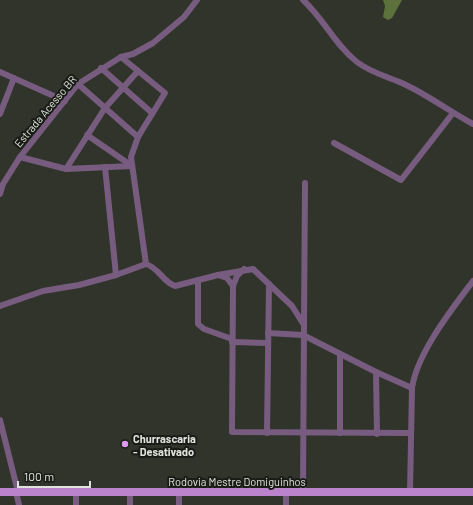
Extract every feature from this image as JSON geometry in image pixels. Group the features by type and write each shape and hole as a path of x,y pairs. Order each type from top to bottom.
{"main road":[{"name":"Rodovia Mestre Domiguinhos","path":"0,492 473,492"}],"street":[{"name":"Estrada Acesso BR","path":"0,194 1,184 20,157 78,84 101,68 121,57 133,54 153,43 184,17 197,0"},
{"path":"304,0 321,19 340,46 358,63 420,92 473,124"},
{"path":"121,57 165,93 138,136 132,151 132,166 146,264"},
{"path":"101,68 121,88 152,113"},
{"path":"66,169 105,108 121,88 138,71"},
{"path":"0,72 65,101"},
{"path":"0,114 14,78"},
{"path":"78,84 138,136"},
{"path":"334,143 401,180 453,113"},
{"path":"87,135 132,166"},
{"path":"20,157 66,169 132,166"},
{"path":"105,167 116,275"},
{"path":"302,493 305,183"},
{"path":"0,306 43,291 80,285 116,275 146,264 155,268 172,285 178,286 218,274 245,268 253,268 292,306 304,325"},
{"path":"245,268 237,276 233,286 232,432 303,434 412,433"},
{"path":"218,274 227,278 233,286"},
{"path":"198,280 198,324 204,329 232,340 267,343"},
{"path":"410,492 412,388 420,362 446,318 473,281"},
{"path":"267,433 267,343 269,284"},
{"path":"268,333 303,335 376,372 412,388"},
{"path":"340,354 340,434"},
{"path":"376,372 376,434"},
{"path":"0,420 19,505"},
{"path":"76,492 76,505"},
{"path":"130,492 130,505"},
{"path":"179,492 179,505"},
{"path":"286,493 286,505"}],"shaded area":[{"path":"383,0 402,0 392,18 388,20 383,17 385,6"}],"place":[{"name":"Churrascaria - Desativado","path":"125,444"}]}
